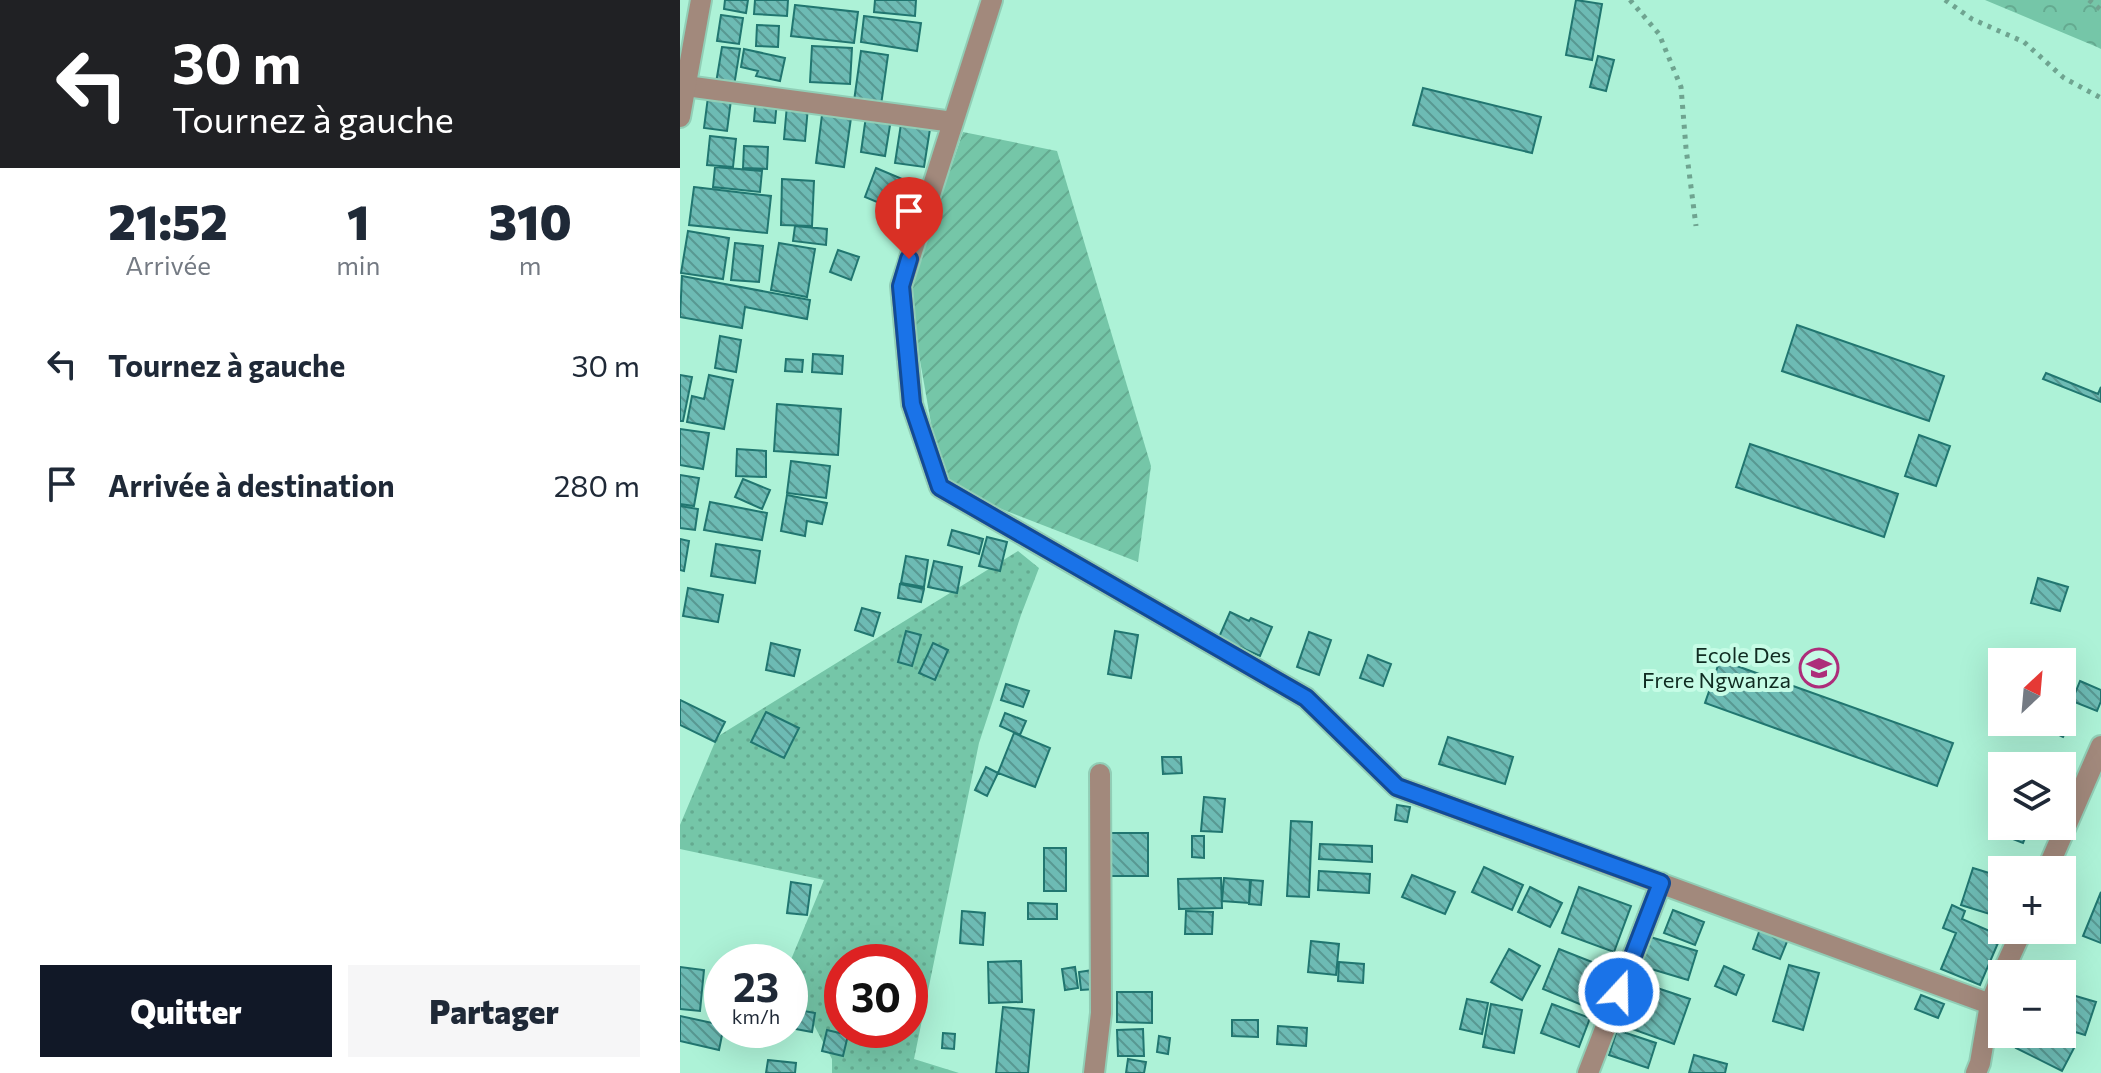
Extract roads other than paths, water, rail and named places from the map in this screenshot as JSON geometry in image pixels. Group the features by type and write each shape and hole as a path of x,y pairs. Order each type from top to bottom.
{"street":[{"path":"680,117 701,0"},
{"path":"992,0 901,286 912,404 940,487 1306,698 1397,787 1988,1003"},
{"path":"686,86 953,122"},
{"path":"2053,856 2101,746"},
{"path":"1094,1073 1101,1013 1100,774"},
{"path":"1588,1073 1661,883"},
{"path":"1984,1070 1988,1026"}],"place":[{"name":"Ecole Des Frere Ngwanza","path":"1819,668"}]}
